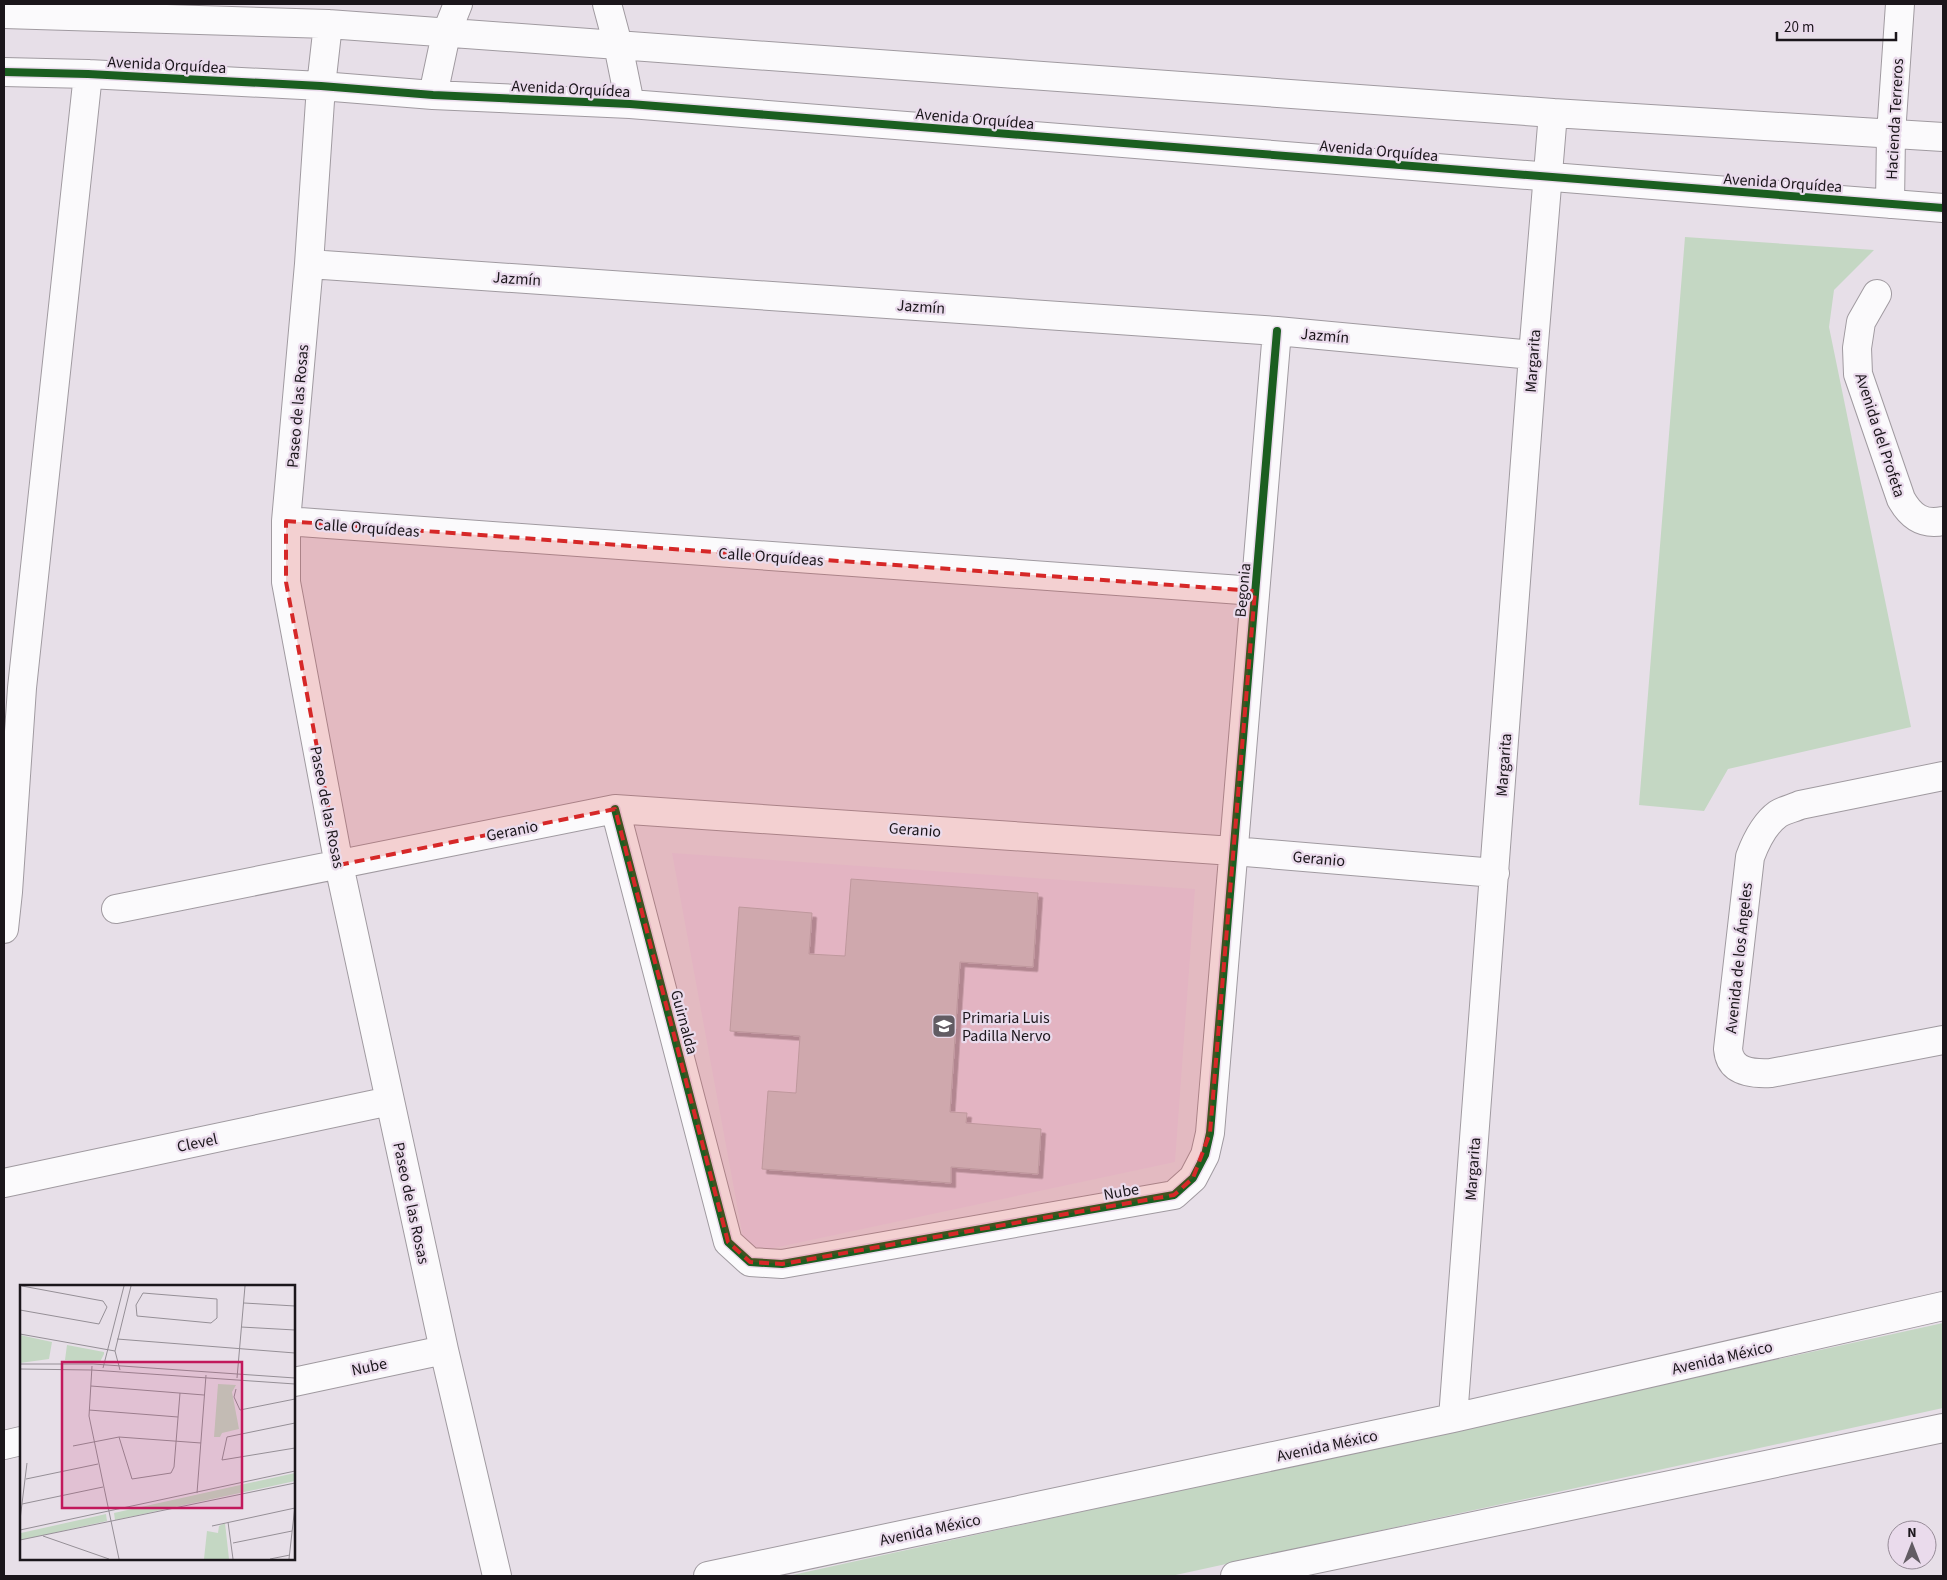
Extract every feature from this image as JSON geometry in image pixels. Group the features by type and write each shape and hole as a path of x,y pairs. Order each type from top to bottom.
{"street":[{"path":"433,95 446,34 458,4"},
{"path":"607,4 618,45 630,104"},
{"name":"Hacienda Terreros","path":"1890,204 1891,134 1900,4"},
{"path":"4,14 328,24 1553,113 1943,137"},
{"name":"Paseo de las Rosas","path":"328,24 321,86 309,264 286,521 286,582 339,865 444,1350 498,1576"},
{"name":"Avenida Orquídea","path":"4,72 88,74 321,86 433,95 630,104 1943,208"},
{"path":"4,930 22,688 88,74"},
{"name":"Margarita","path":"1453,1418 1533,354 1553,113"},
{"name":"Jazmín","path":"309,264 1278,331 1533,354"},
{"name":"Avenida del Profeta","path":"1877,294 1861,322 1856,348 1858,374 1901,499 1907,510 1916,518 1926,522 1943,521"},
{"name":"Begonia","path":"1233,851 1278,331"},
{"name":"Calle Orquídeas","path":"286,521 1255,591"},
{"name":"Avenida de los Ángeles","path":"1943,776 1800,805 1779,813 1768,824 1757,839 1750,857 1728,1049 1729,1057 1735,1065 1744,1071 1760,1074 1943,1040"},
{"name":"Geranio","path":"116,909 615,809 1233,851 1495,873"},
{"name":"Guirnalda","path":"615,809 728,1242"},
{"name":"Nube","path":"728,1242 750,1262 782,1264 1174,1195 1193,1178 1205,1155 1210,1133 1233,851"},
{"name":"Clevel","path":"4,1183 390,1101"},
{"name":"Avenida México","path":"708,1576 1453,1418 1943,1306"},
{"name":"Nube","path":"295,1382 444,1350"},
{"path":"1236,1576 1943,1428"},
{"path":"4,1445 20,1441"}],"highlighted area":[{"path":"286,521 1255,591 1210,1133 1193,1178 1174,1195 782,1264 750,1262 728,1242 615,809 339,865 286,582"}],"shaded area":[{"name":"Primaria Luis Padilla Nervo","path":"672,853 1195,889 1175,1162 746,1254"}],"green space":[{"path":"1685,237 1874,250 1834,290 1829,327 1911,727 1728,769 1704,811 1639,805"},
{"path":"1943,1323 1943,1408 1171,1576 788,1576"}],"building":[{"path":"851,879 1038,893 1033,967 960,962 950,1112 967,1113 966,1123 1041,1129 1038,1174 951,1167 951,1183 762,1169 768,1091 796,1093 800,1036 730,1031 739,907 812,913 809,954 845,956"}],"cycle path":[{"path":"4,72 88,74 321,86 433,95 630,104 1943,208"},
{"path":"615,809 728,1242 750,1262 782,1264 1174,1195 1193,1178 1205,1155 1210,1133 1277,331"}],"place":[{"name":"Primaria Luis Padilla Nervo","path":"944,1026"}]}
